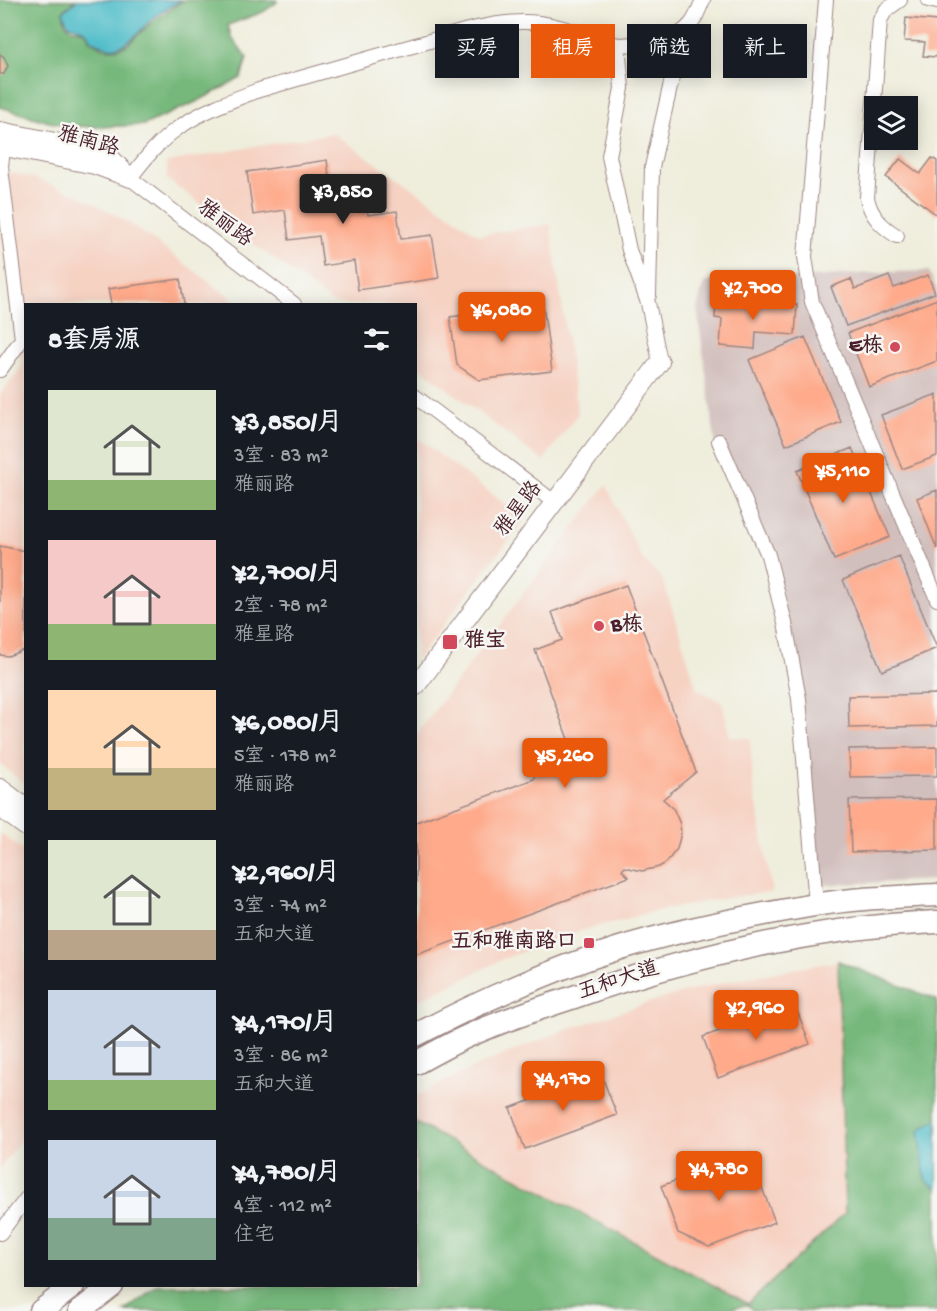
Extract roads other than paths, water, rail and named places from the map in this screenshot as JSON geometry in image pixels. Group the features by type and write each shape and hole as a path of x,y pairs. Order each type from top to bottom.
{"main road":[{"name":"五和大道","path":"417,1034 461,1011 524,984 619,949 687,931 816,904 937,896"},
{"name":"五和大道","path":"417,1062 469,1035 628,978 764,943 833,931 937,922"},
{"path":"41,1311 72,1287"},
{"path":"80,1311 111,1287"}],"street":[{"path":"691,24 703,0"},
{"path":"826,0 805,257 812,302 937,599"},
{"path":"897,236 878,222 870,209 867,198 880,20 886,10 900,0"},
{"path":"928,0 937,2"},
{"path":"130,178 148,154 179,127 226,102 259,90 468,30 497,24 525,22 566,30 618,45 627,45"},
{"path":"618,45 622,87 609,156 629,250 648,303 660,362"},
{"path":"648,303 652,167 672,78"},
{"path":"0,370 22,339 2,176 2,139"},
{"name":"雅南路","path":"2,139 105,152 130,178"},
{"name":"雅丽路","path":"130,178 293,303"},
{"name":"雅星路","path":"417,685 660,362"},
{"path":"417,398 554,502"},
{"path":"719,441 768,555 786,622 799,699 816,904"},
{"path":"0,788 24,806"},
{"path":"0,808 24,826"},
{"path":"0,1233 24,1202"}],"water":[{"path":"77,0 182,0 154,18 128,42 121,46 107,47 91,40 82,29 68,23 63,12"},
{"path":"937,1119 937,1188 925,1179 919,1130"}],"place":[{"name":"E栋","path":"895,347"},
{"name":"B栋","path":"599,626"},
{"name":"雅宝","path":"450,642"},
{"name":"五和雅南路口","path":"589,943"}]}
